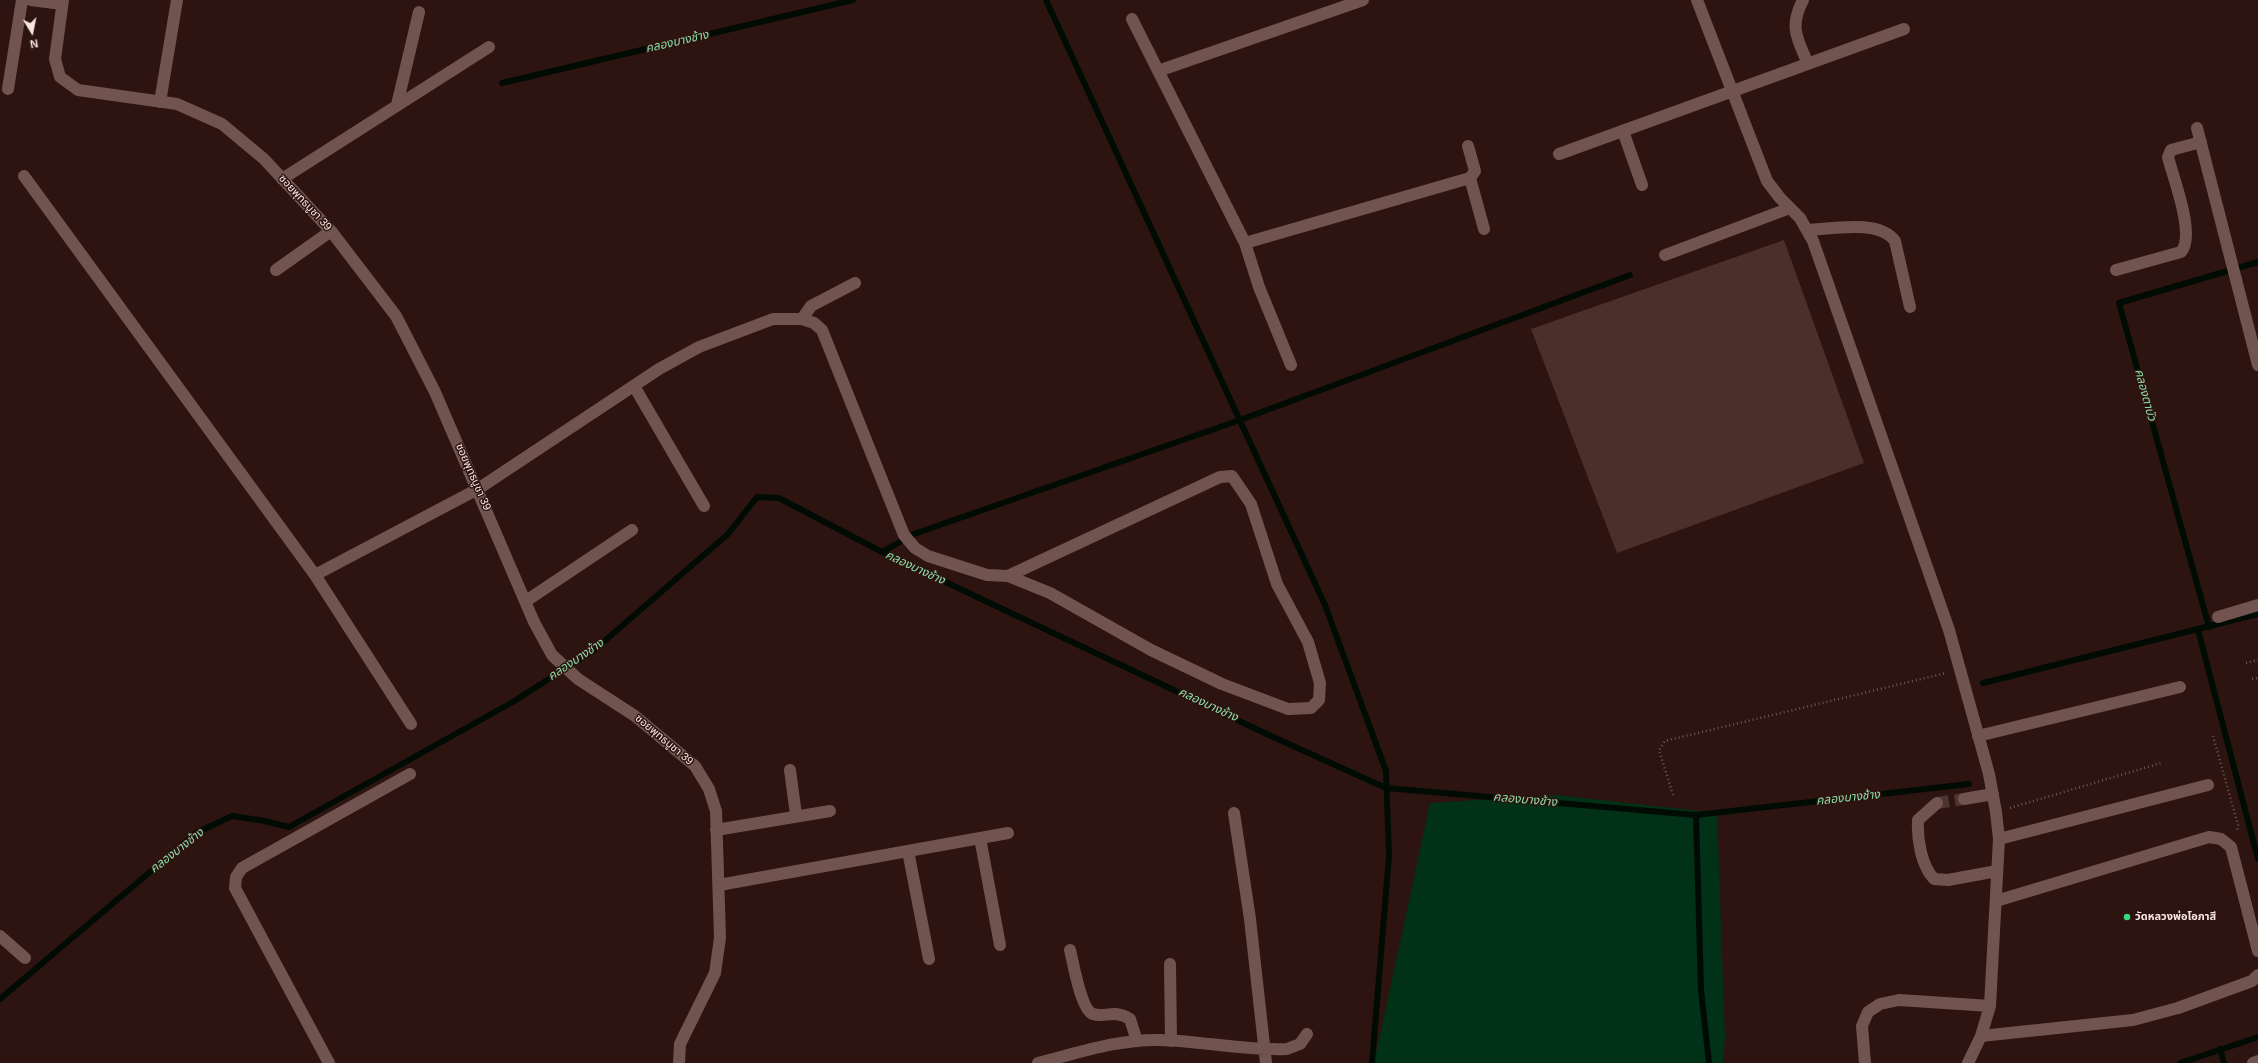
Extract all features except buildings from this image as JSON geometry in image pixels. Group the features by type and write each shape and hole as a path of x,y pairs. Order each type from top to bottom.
{"street":[{"path":"8,89 22,0"},
{"path":"31,0 62,2"},
{"path":"160,102 177,0"},
{"path":"1158,71 1364,0"},
{"path":"1697,0 1767,181 1800,218 1816,248 1947,622 1993,794 1999,839 1990,1006 1981,1036 1968,1063"},
{"path":"1803,0 1796,14 1796,35 1808,64"},
{"name":"ซอยพุทธบูชา 39","path":"62,2 55,59 60,76 78,90 177,104 222,124 264,159 331,231 396,316 435,392 526,600 552,655 578,679 635,716 695,766 709,789 716,811 720,938 715,972 680,1044 679,1063"},
{"path":"397,105 419,12"},
{"path":"1132,19 1245,243 1259,287 1291,365"},
{"path":"1558,154 1904,29"},
{"path":"282,178 490,47"},
{"path":"2197,128 2230,250 2236,281 2258,365"},
{"path":"1623,131 1642,184"},
{"path":"2116,270 2181,252 2186,247 2187,236 2182,207 2168,157 2171,150 2201,142"},
{"path":"1245,243 1470,178 1475,171 1468,146"},
{"path":"24,176 315,575 411,724"},
{"path":"1470,178 1484,229"},
{"path":"1665,256 1790,208"},
{"path":"1807,230 1878,228 1890,235 1895,241 1910,307"},
{"path":"276,270 331,231"},
{"path":"802,319 811,306 855,283"},
{"path":"315,575 478,489 659,369 699,347 773,319 802,319 814,324 822,330 904,535 915,548 928,556 987,575 1008,576 1050,593 1151,650 1222,684 1288,709 1311,708 1319,700 1320,683 1308,642 1277,584 1251,504 1232,476 1220,477 1008,576"},
{"path":"634,386 704,506"},
{"path":"526,600 632,530"},
{"path":"2218,617 2258,605"},
{"path":"1978,736 2180,687"},
{"path":"790,770 796,816"},
{"path":"329,1063 235,888 236,877 242,868 410,774"},
{"path":"1999,839 2208,785"},
{"path":"1964,799 1993,794"},
{"path":"1937,803 1918,820 1918,833 1927,872 1934,879 1948,880 1997,871"},
{"path":"716,830 830,811"},
{"path":"1234,813 1250,919 1266,1063"},
{"path":"719,885 1008,833"},
{"path":"1996,901 2209,837 2221,838 2232,847 2258,951"},
{"path":"980,838 1000,945"},
{"path":"908,851 929,959"},
{"path":"0,936 25,958"},
{"path":"1070,950 1081,994 1088,1010 1093,1014 1122,1014 1130,1019 1137,1041"},
{"path":"1170,964 1171,1041"},
{"path":"1981,1036 2133,1020 2178,1008 2252,981 2258,975"},
{"path":"1865,1063 1862,1026 1868,1012 1880,1004 1899,1000 1990,1006"},
{"path":"1038,1063 1120,1042 1137,1041 1171,1041 1277,1050 1293,1048 1300,1044 1306,1034"},
{"path":"2253,1063 2258,1061"}],"path":[{"path":"2246,663 2258,660"},
{"path":"1673,795 1659,750 1665,741 1960,670"},
{"path":"2252,679 2258,678"},
{"path":"2213,736 2238,826 2232,847"},
{"path":"1996,812 2161,763"}],"green space":[{"path":"1556,795 1717,813 1725,1037 1723,1063 1374,1063 1430,803"}],"waterway":[{"name":"คลองบางช้าง","path":"502,83 853,0"},
{"path":"1046,0 1325,605 1386,771 1389,856 1372,1063"},
{"name":"คลองตาบัว","path":"2209,627 2119,303 2258,262"},
{"path":"882,552 914,534 1240,420 1630,275"},
{"name":"คลองบางช้าง","path":"0,999 196,833 232,816 265,821 289,827 511,703 593,651 728,534 757,497 779,498 882,552 1271,736 1386,788 1696,815 1969,784"},
{"path":"1983,683 2258,614"},
{"path":"2198,630 2258,859"},
{"path":"1696,815 1701,990 1709,1063"},
{"path":"2180,1063 2258,1037"},
{"path":"2220,1049 2224,1063"}],"tunnel":[{"path":"1937,803 1964,799"}],"place":[{"name":"วัดหลวงพ่อโอภาสี","path":"2127,917"}]}
